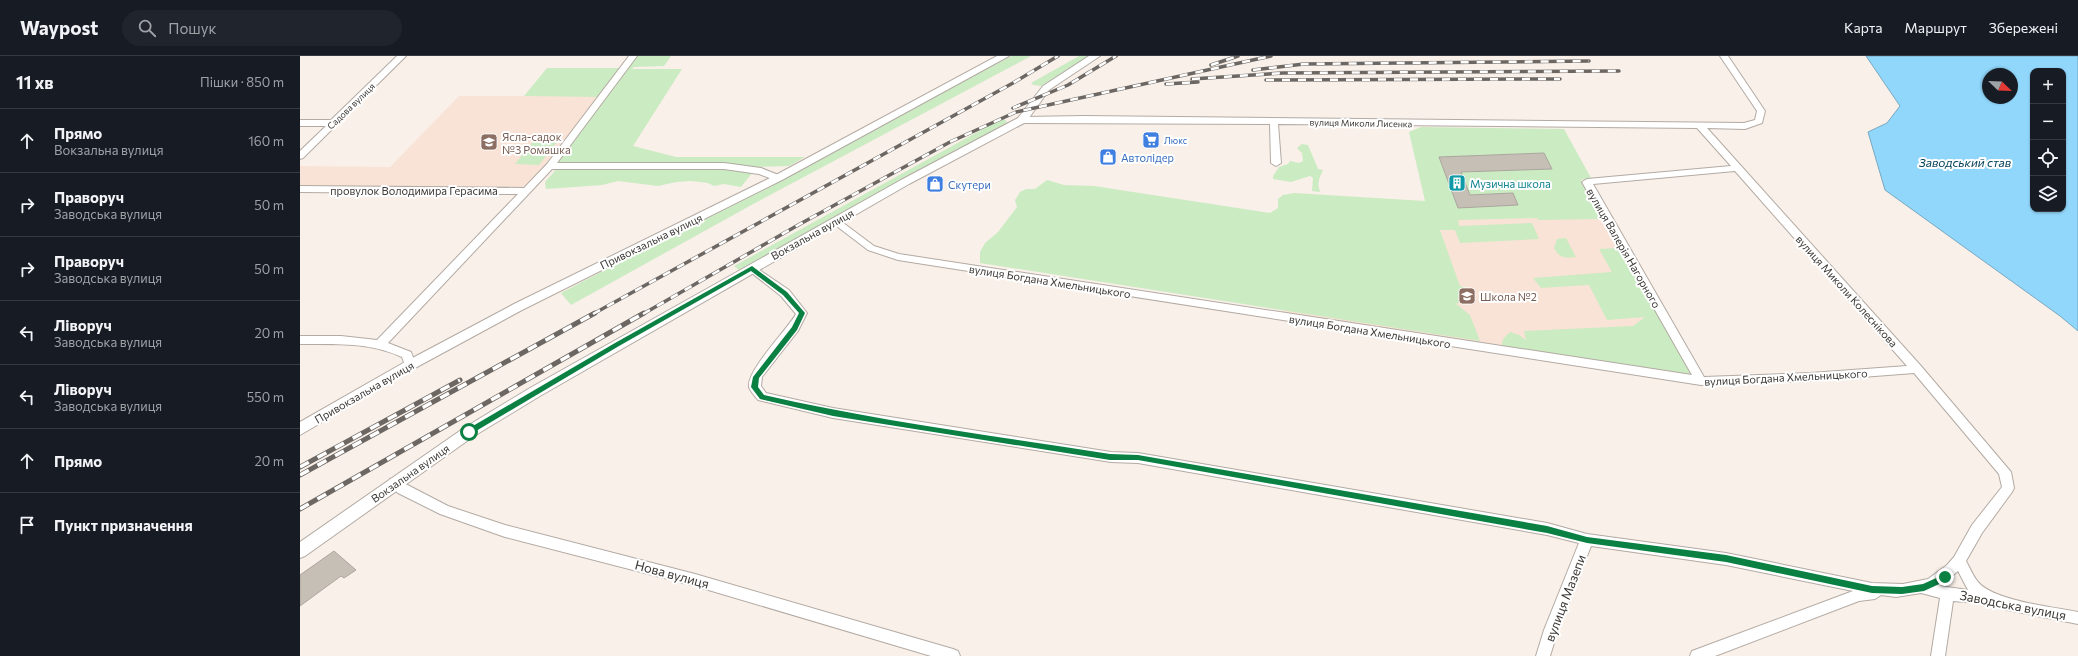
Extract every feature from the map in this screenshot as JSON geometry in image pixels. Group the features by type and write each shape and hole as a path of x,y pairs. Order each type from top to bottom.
{"street":[{"name":"Садова вулиця","path":"300,156 402,56"},
{"path":"381,343 528,191 550,166 633,56"},
{"name":"Привокзальна вулиця","path":"300,429 410,365 518,307 778,178 1004,56"},
{"name":"Вокзальна вулиця","path":"300,551 469,432 535,392 752,268 1022,120 1029,113 1040,94 1046,88 1095,56"},
{"path":"1701,126 1745,126 1758,121 1761,111 1724,56"},
{"name":"вулиця Миколи Лисенка","path":"1022,120 1701,126"},
{"path":"1274,122 1276,162"},
{"path":"300,123 335,123"},
{"name":"вулиця Миколи Колеснікова","path":"1701,126 1917,369 2006,472 2008,488 1977,529 1961,566 1945,577 1924,588"},
{"path":"550,166 724,166 761,171 778,178"},
{"name":"вулиця Валерія Нагорного","path":"1701,381 1587,182 1737,168"},
{"name":"провулок Володимира Герасима","path":"300,189 528,191"},
{"name":"вулиця Богдана Хмельницького","path":"835,222 872,248 898,257 1701,381 1810,377 1917,369"},
{"path":"752,268 785,293 802,313 794,328 756,377 755,387 762,397 833,413 913,426 1110,457 1138,458 1547,529 1587,540 1726,559 1872,589 1902,590"},
{"path":"300,340 381,343 394,347 407,355 410,365"},
{"name":"Нова вулиця","path":"394,484 402,490 444,510 505,531 695,580 953,656"},
{"name":"вулиця Мазепи","path":"1543,656 1551,630 1587,540"},
{"path":"1961,566 1974,587 1989,598"},
{"path":"1697,656 1859,595 1924,588"},
{"name":"Заводська вулиця","path":"1924,588 1948,594 1989,598 2007,604 2078,618"},
{"path":"1938,656 1945,603 1948,594"}],"shaded area":[{"name":"Ясла-садок №3 Ромашка","path":"459,96 599,96 550,160 523,187 300,186 300,166 390,167"},
{"name":"Школа №2","path":"1291,195 1599,212 1680,355 1688,374 1283,314 1291,277"}],"green space":[{"path":"630,56 671,56 664,66 634,67 632,69 682,69 633,146 676,157 805,157 789,166 757,167 741,187 724,184 714,186 708,183 691,181 676,182 658,186 618,181 602,185 546,189 545,182 554,172 559,161 550,160 599,97 524,96 547,68 621,68"},
{"path":"1012,56 1031,56 755,203 571,305 561,293"},
{"path":"1079,56 1089,56 1041,86 1033,85 1031,83"},
{"path":"1003,118 1008,123 740,271 734,266"},
{"path":"1421,127 1564,129 1591,178 1581,180 1602,219 1538,220 1537,218 1458,220 1459,226 1532,223 1539,239 1460,243 1455,230 1440,230 1460,286 1468,288 1470,296 1456,304 1470,315 1480,341 980,263 980,252 985,243 998,232 1017,207 1015,200 1020,192 1026,189 1035,189 1047,180 1064,185 1094,186 1270,213 1278,208 1278,199 1283,195 1294,193 1425,201 1409,132"},
{"path":"536,138 560,138 539,165 515,164"},
{"path":"1302,144 1308,145 1318,169 1323,170 1319,181 1320,192 1312,191 1313,178 1310,176 1291,182 1273,179 1273,176 1279,167 1288,164 1290,161 1299,163 1303,161 1302,153 1297,148"},
{"path":"1566,238 1576,257 1563,257 1558,254 1554,248 1557,239"},
{"path":"1617,248 1628,266 1638,268 1696,369 1686,376 1501,349 1503,339 1510,332 1519,335 1526,340 1524,331 1633,326 1645,317 1607,320 1589,285 1541,288 1533,278 1612,272 1599,249"}],"water":[{"name":"Заводський став","path":"1866,56 2078,56 2078,331 2060,316 1885,190 1868,132 1887,123 1900,106"}],"building":[{"name":"Музична школа","path":"1544,153 1552,169 1461,172 1470,195 1513,193 1518,205 1458,208 1439,157"},
{"path":"334,551 356,570 344,578 341,576 300,606 300,575"}],"railway":[{"path":"593,314 1013,83 1058,56"},
{"path":"1013,108 1068,85 1116,56"},
{"path":"1211,65 1238,56"},
{"path":"643,314 800,224 950,142 1016,112 1271,56"},
{"path":"1253,70 1304,64 1589,61"},
{"path":"1192,79 1283,73 1619,71"},
{"path":"1266,80 1560,79"},
{"path":"1166,84 1198,82"},
{"path":"300,475 595,313"},
{"path":"300,509 644,313"},
{"path":"300,467 460,380"}],"place":[{"name":"Люкс","path":"1151,140"},
{"name":"Ясла-садок №3 Ромашка","path":"489,142"},
{"name":"Автолідер","path":"1108,157"},
{"name":"Музична школа","path":"1457,183"},
{"name":"Скутери","path":"935,184"},
{"name":"Школа №2","path":"1467,296"}],"route":[{"path":"469,432 617,344 752,268 785,293 802,313 794,328 761,368 756,377 755,387 762,397 833,413 913,426 1110,457 1138,458 1547,529 1587,540 1726,559 1872,589 1902,590 1924,588 1945,577"}]}
